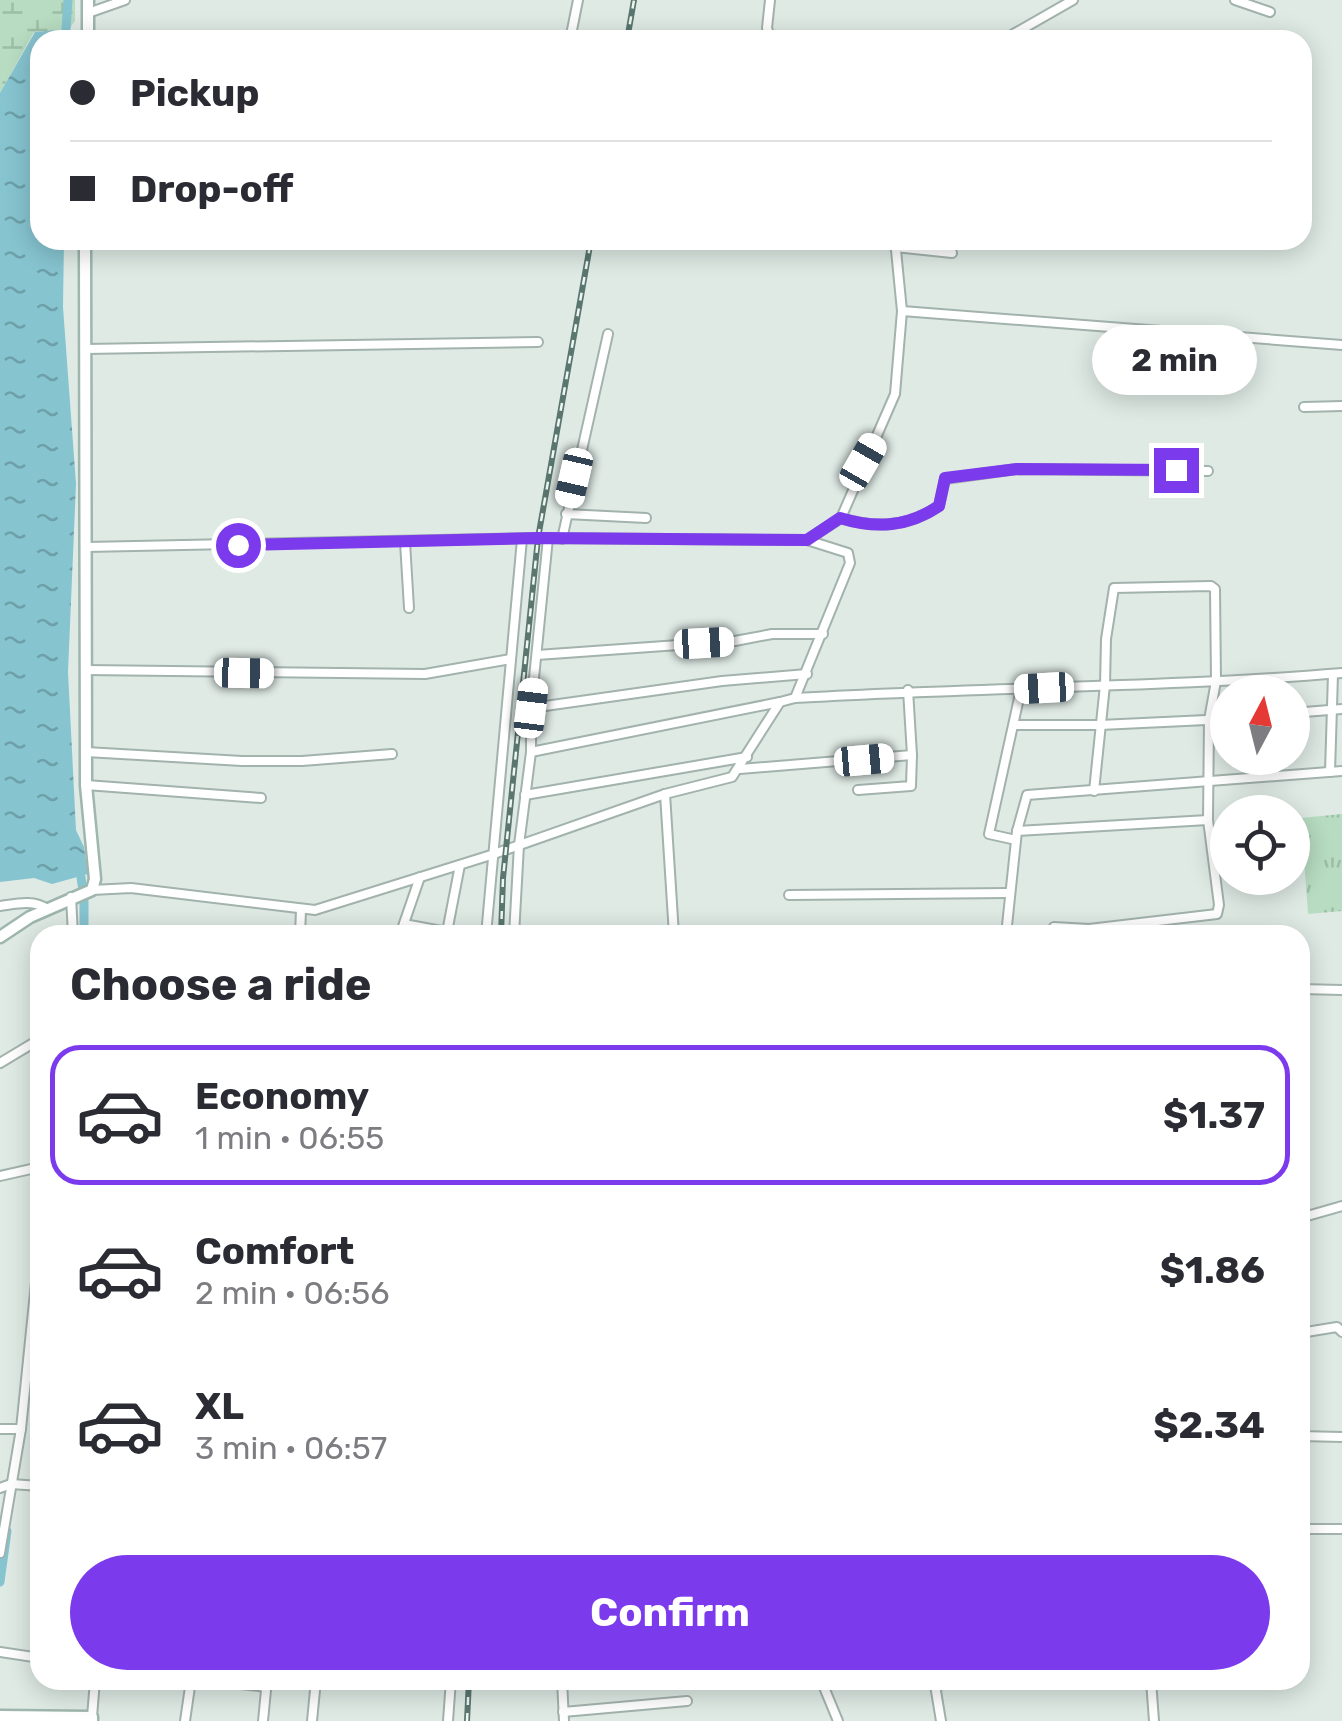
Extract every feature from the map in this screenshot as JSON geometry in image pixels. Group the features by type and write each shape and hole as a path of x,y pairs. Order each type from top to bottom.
{"street":[{"path":"88,6 125,0"},
{"path":"572,30 578,0"},
{"path":"768,30 770,0"},
{"path":"1021,30 1073,0"},
{"path":"1234,0 1270,12"},
{"path":"85,250 86,785 94,853 92,890"},
{"path":"807,540 840,518 895,394 902,310 896,250"},
{"path":"933,250 952,253"},
{"path":"902,310 1342,344"},
{"path":"562,539 608,334"},
{"path":"85,349 538,342"},
{"path":"1304,407 1342,406"},
{"path":"840,518 884,526 918,520 939,506 945,478 1017,469 1208,471"},
{"path":"566,514 646,518"},
{"path":"611,540 612,516"},
{"path":"86,547 548,538 807,540 848,552 850,563 795,698"},
{"path":"515,925 548,538"},
{"path":"486,925 522,539"},
{"path":"404,542 408,608"},
{"path":"1094,791 1106,638 1116,586 1215,589 1216,675"},
{"path":"537,656 735,641 772,634 823,634"},
{"path":"86,670 424,674 511,659"},
{"path":"531,708 722,681 807,674"},
{"path":"1310,676 1338,674 1330,772"},
{"path":"530,752 795,698 908,690 1210,681"},
{"path":"1021,689 990,834 993,837 1208,820"},
{"path":"858,790 910,786 908,690"},
{"path":"0,937 47,909 92,890 131,888 315,910 665,794 722,782 740,769 780,702"},
{"path":"1310,712 1337,710"},
{"path":"1123,925 1217,914 1208,820 1210,714"},
{"path":"1014,724 1209,720"},
{"path":"86,752 242,761 392,754"},
{"path":"740,769 912,755"},
{"path":"526,796 747,757"},
{"path":"1007,925 1016,835 1027,795 1342,771"},
{"path":"86,785 262,798"},
{"path":"665,794 673,925"},
{"path":"448,925 460,864"},
{"path":"409,925 404,924 420,877"},
{"path":"789,895 1009,893"},
{"path":"71,898 72,925"},
{"path":"0,906 41,904 47,909"},
{"path":"301,925 302,910"},
{"path":"1310,990 1342,990"},
{"path":"0,1062 30,1044"},
{"path":"0,1176 30,1169"},
{"path":"1310,1215 1342,1206"},
{"path":"1310,1331 1337,1327 1342,1332"},
{"path":"0,1553 21,1429 30,1344"},
{"path":"26,1384 30,1385"},
{"path":"0,1429 21,1429"},
{"path":"1310,1436 1342,1438"},
{"path":"0,1488 11,1484 30,1485"},
{"path":"1310,1529 1342,1529"},
{"path":"0,1652 30,1656"},
{"path":"0,1716 92,1719 94,1690"},
{"path":"186,1721 190,1690"},
{"path":"263,1721 266,1690"},
{"path":"312,1721 315,1690"},
{"path":"448,1721 450,1690"},
{"path":"563,1690 564,1717 687,1701"},
{"path":"825,1690 838,1721"},
{"path":"936,1690 940,1721"},
{"path":"1152,1690 1154,1721"}],"green space":[{"path":"0,0 75,0 75,21 69,29 30,30 30,39 0,93"},
{"path":"1342,814 1342,911 1308,914 1310,817"}],"water":[{"path":"30,41 30,250 64,250 63,307 76,484 68,672 76,830 84,847 88,874 52,884 34,878 0,882 0,93"}],"waterway":[{"path":"66,29 68,0"},
{"path":"81,877 82,885"},
{"path":"84,901 84,925"},
{"path":"0,1582 7,1531"}],"railway":[{"path":"629,30 634,0"},
{"path":"501,925 538,538 589,250"},
{"path":"467,1721 469,1690"}],"route":[{"path":"238,545 538,538 807,540 840,518 884,526 918,520 939,506 945,478 1017,469 1176,470"}]}
